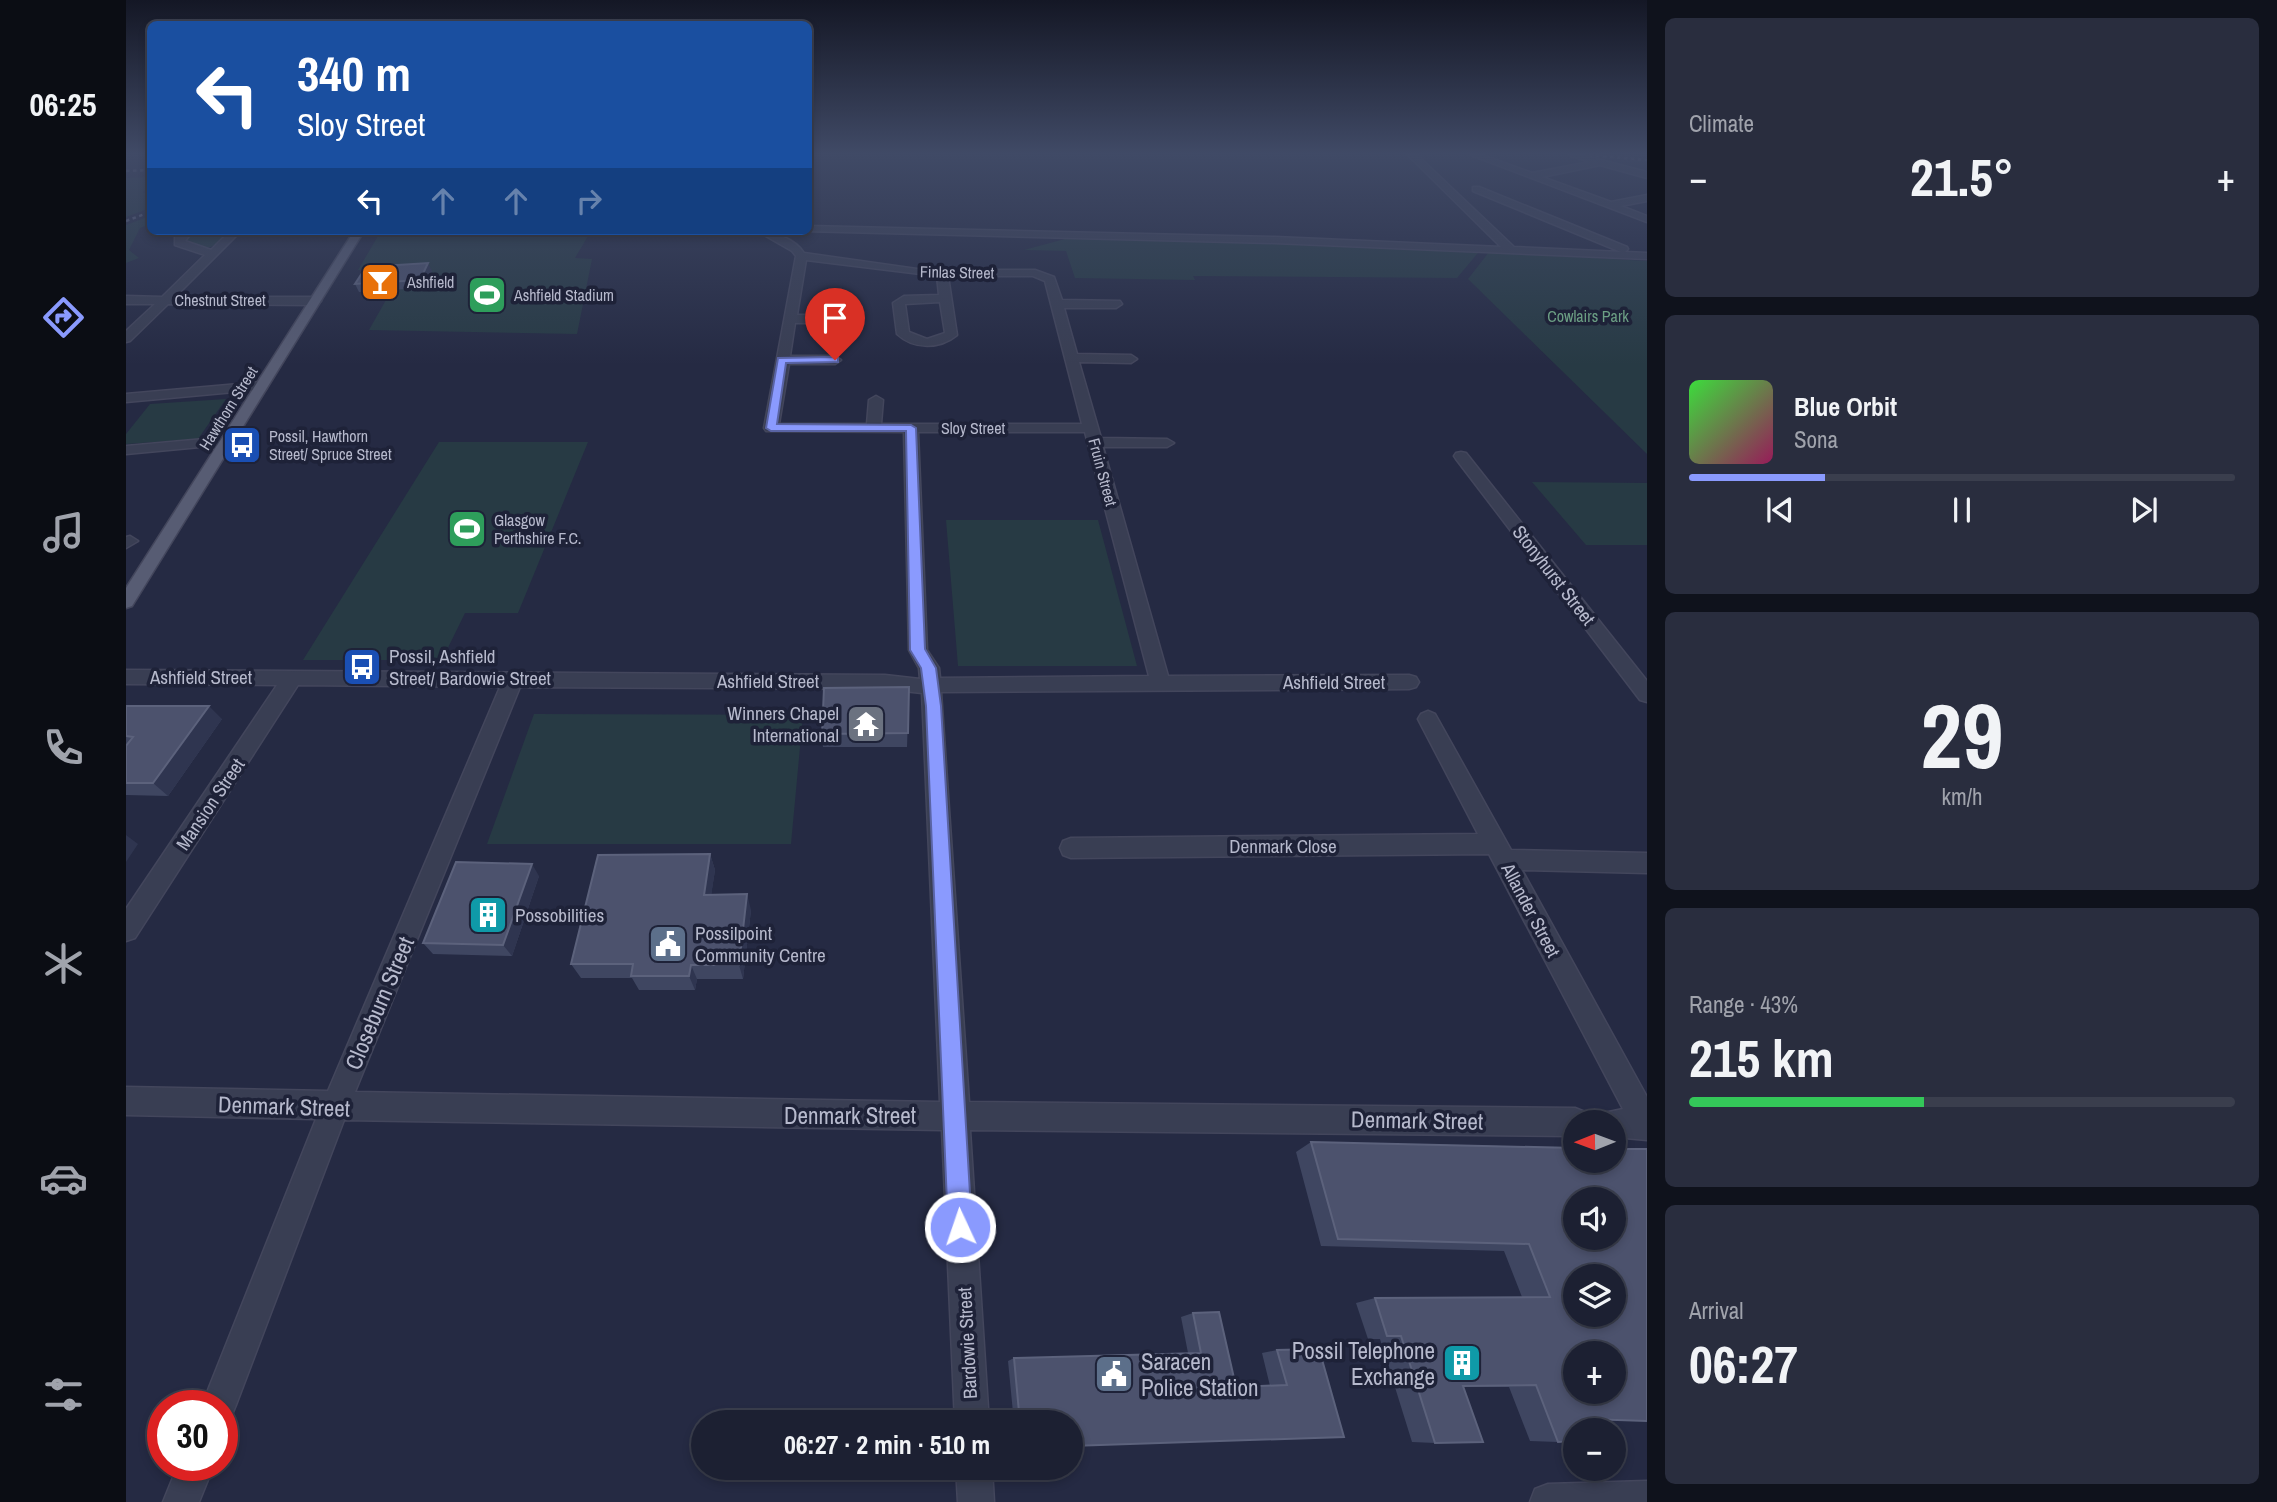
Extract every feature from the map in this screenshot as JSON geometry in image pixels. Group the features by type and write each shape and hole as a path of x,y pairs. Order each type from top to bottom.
{"main road":[{"name":"Hawthorn Street","path":"126,602 356,235"}],"street":[{"path":"1484,225 1510,250"},
{"path":"1566,225 1625,249 1647,249"},
{"path":"812,229 1275,240 1647,256"},
{"path":"183,235 179,243 213,254"},
{"path":"126,338 232,235"},
{"name":"Finlas Street","path":"770,235 796,249 801,256 898,270 1035,273"},
{"path":"801,256 782,360 835,360"},
{"path":"942,273 951,335 929,344 920,344 903,334 900,303 904,300 944,298"},
{"name":"Fruin Street","path":"1035,273 1050,279 1160,682"},
{"name":"Chestnut Street","path":"126,300 315,301"},
{"path":"1057,304 1116,304"},
{"path":"789,319 843,319"},
{"path":"1072,358 1131,359"},
{"name":"Sloy Street","path":"782,360 771,428 911,428 1093,435 1167,443"},
{"path":"126,398 261,386"},
{"path":"874,428 876,400"},
{"name":"Bardowie Street","path":"911,428 918,650 929,668 932,687 953,1116 971,1410"},
{"path":"126,450 227,441"},
{"name":"Stonyhurst Street","path":"1461,456 1647,695"},
{"name":"Ashfield Street","path":"126,677 885,682 932,687 949,684 1409,682"},
{"name":"Mansion Street","path":"126,930 293,677"},
{"name":"Closeburn Street","path":"225,1390 335,1107 513,680"},
{"name":"Allander Street","path":"1428,719 1643,1113"},
{"name":"Denmark Close","path":"1071,848 1500,852 1647,863"},
{"name":"Denmark Street","path":"126,1101 335,1107 953,1116 1563,1122"},
{"path":"1626,1119 1643,1113"},
{"path":"975,1480 976,1502"},
{"path":"181,1502 190,1481"},
{"path":"1548,1502 1647,1499"}],"green space":[{"path":"126,225 147,225 140,228 129,250 139,258 126,263"},
{"path":"188,235 225,235 214,245 205,248 185,243 184,239"},
{"name":"Ashfield Stadium","path":"379,235 589,235 575,258 592,259 577,334 369,330 404,268 358,270"},
{"path":"1076,236 1482,248 1457,278 1193,276 1195,280 1075,278 1066,251 1024,250"},
{"name":"Cowlairs Park","path":"1489,252 1647,261 1647,454 1468,279"},
{"path":"226,399 198,439 126,444 126,434 150,404"},
{"path":"439,442 588,442 518,613 465,613 442,660 303,660"},
{"path":"1532,482 1647,483 1647,545 1586,545"},
{"path":"946,520 1098,520 1137,666 958,666"},
{"path":"534,714 803,715 791,844 487,844"}],"building":[{"path":"428,263 420,280 355,284 366,267"},
{"name":"Winners Chapel International","path":"909,687 908,733 822,734 824,688"},
{"path":"126,706 209,706 153,783 126,783 126,746 133,737 126,736"},
{"name":"Possilpoint Community Centre","path":"710,854 704,895 747,894 739,965 691,965 689,976 631,976 633,964 571,964 598,855"},
{"name":"Possobilities","path":"456,862 532,864 503,945 423,943"},
{"path":"1311,1142 1563,1148 1563,1173 1626,1173 1626,1149 1647,1149 1647,1421 1626,1420 1626,1418 1563,1418 1563,1442 1558,1442 1536,1385 1463,1386 1483,1442 1435,1443 1401,1336 1387,1336 1375,1298 1550,1297 1529,1244 1338,1239"},
{"name":"Saracen Police Station","path":"1219,1312 1236,1387 1287,1385 1277,1350 1319,1349 1344,1437 1083,1446 1083,1410 1019,1410 1014,1358 1201,1353 1193,1313"}],"place":[{"name":"Ashfield","path":"380,282"},
{"name":"Ashfield Stadium","path":"487,295"},
{"name":"Possil, Hawthorn Street/ Spruce Street","path":"242,445"},
{"name":"Glasgow Perthshire F.C.","path":"467,529"},
{"name":"Possil, Ashfield Street/ Bardowie Street","path":"362,667"},
{"name":"Winners Chapel International","path":"866,724"},
{"name":"Possobilities","path":"488,915"},
{"name":"Possilpoint Community Centre","path":"668,944"},
{"name":"Possil Telephone Exchange","path":"1462,1363"},
{"name":"Saracen Police Station","path":"1114,1374"}],"route":[{"path":"835,360 782,360 771,428 911,428 918,650 929,668 932,687 960,1227"}]}
